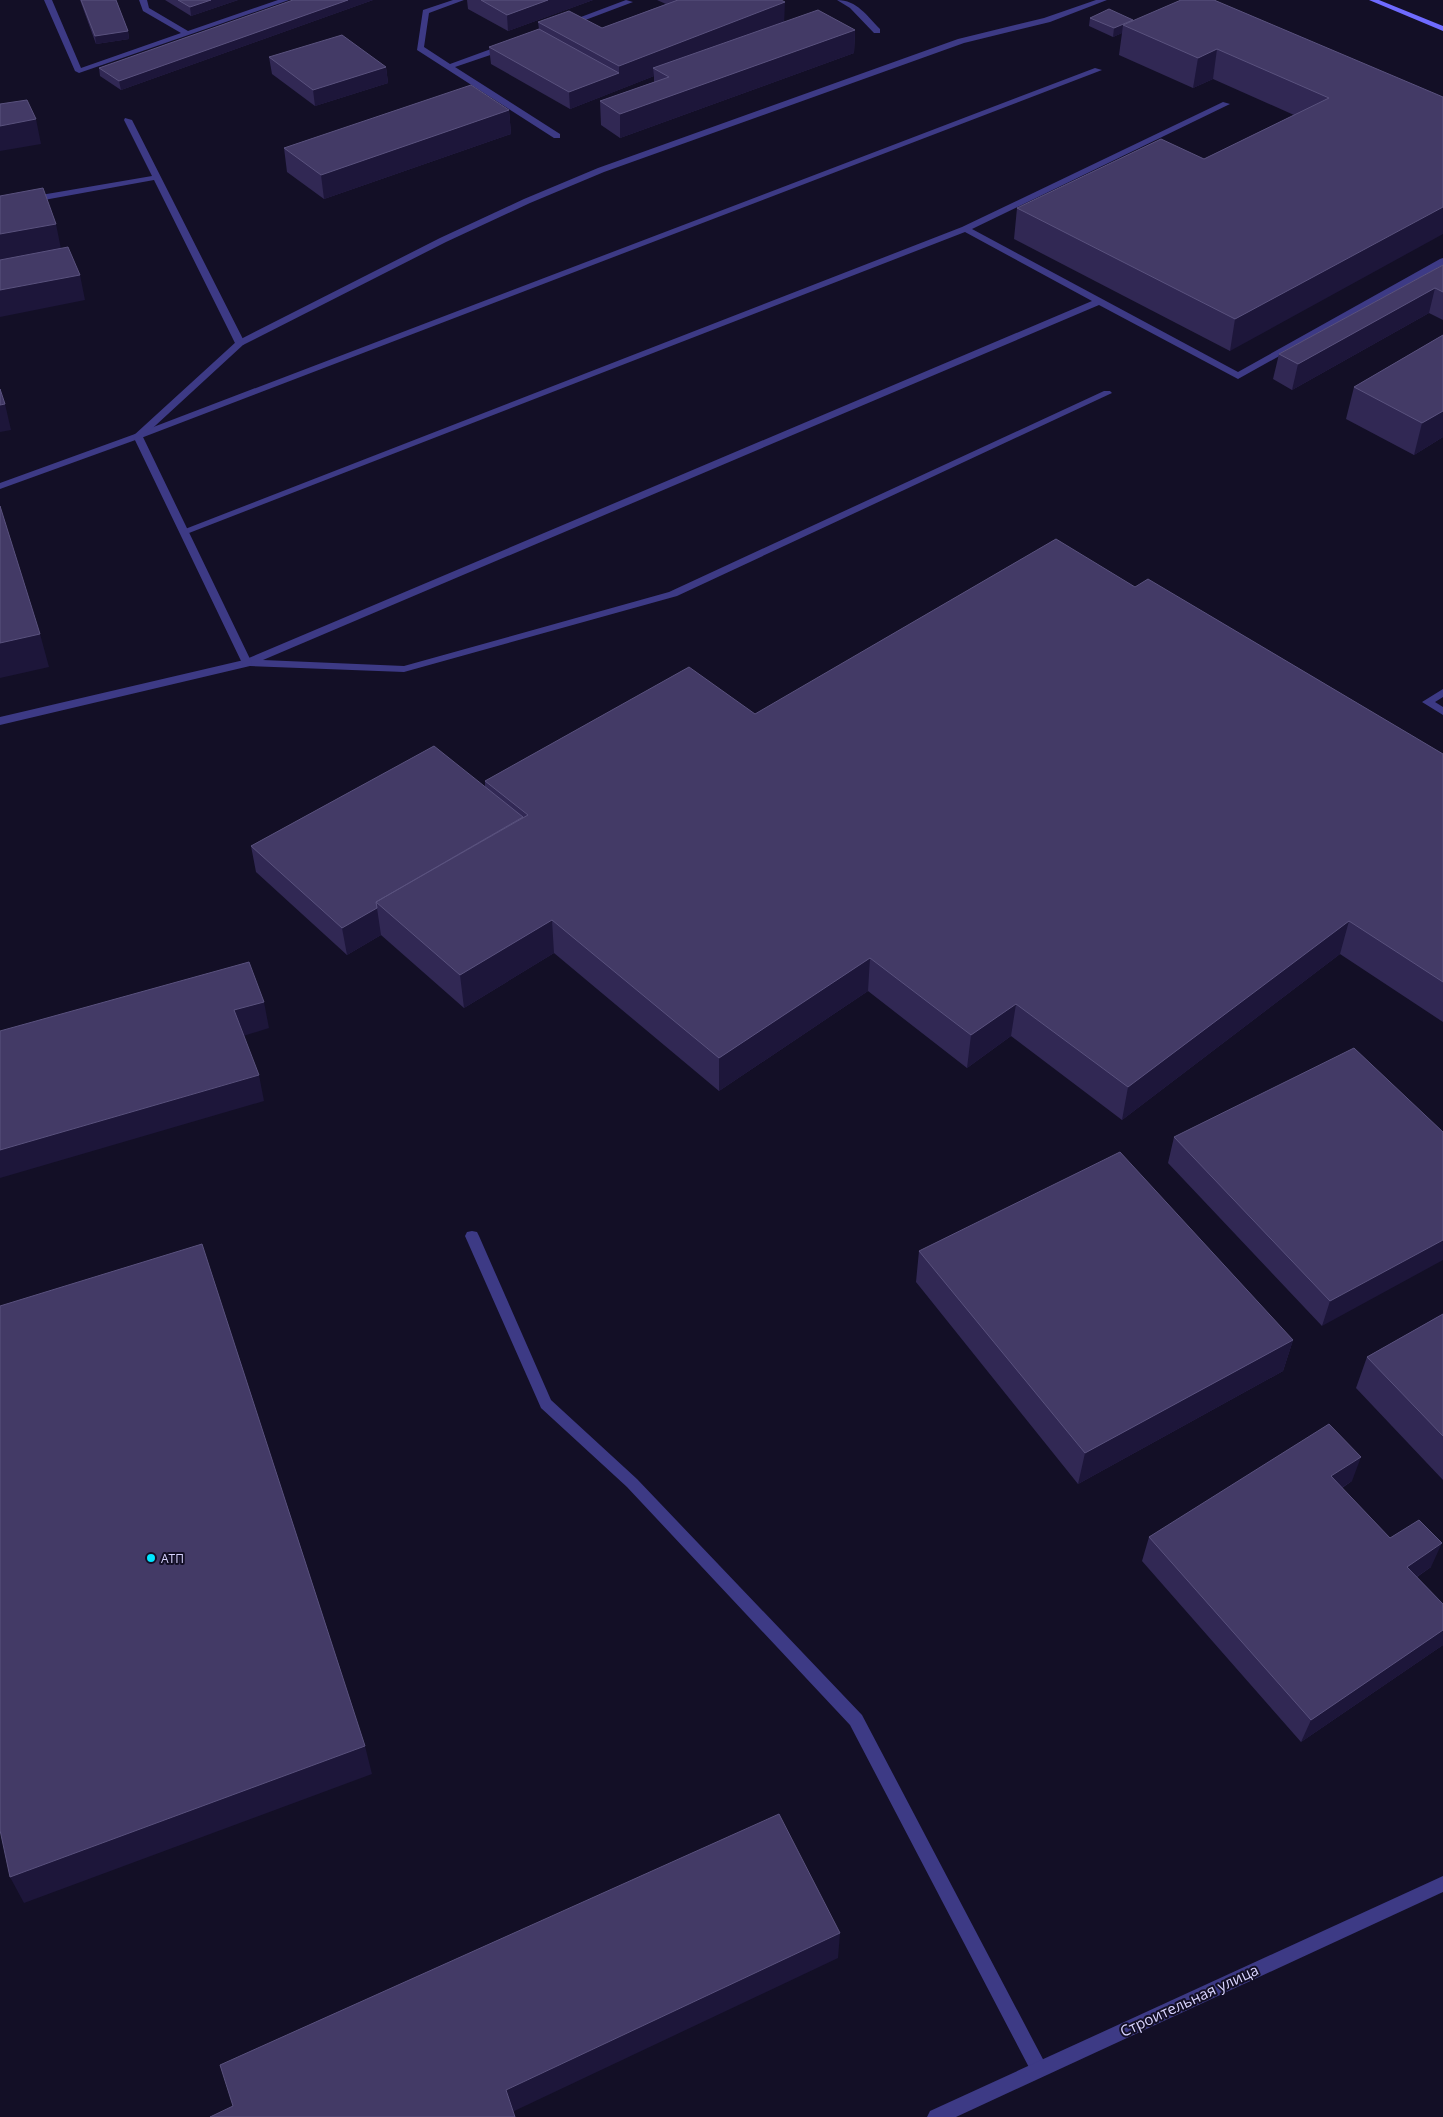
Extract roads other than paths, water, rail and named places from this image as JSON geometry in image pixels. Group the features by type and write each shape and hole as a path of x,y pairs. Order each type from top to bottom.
{"main road":[{"path":"1373,0 1443,30"}],"street":[{"path":"48,0 79,71 285,0"},
{"path":"143,0 146,9 187,34"},
{"path":"460,0 426,12 420,48 557,136"},
{"path":"841,0 854,6 876,31"},
{"path":"138,436 240,343 443,240 600,170 961,41 1047,20 1103,0"},
{"path":"557,28 629,2"},
{"path":"449,67 512,44"},
{"path":"0,486 138,436 1098,70"},
{"path":"479,95 488,92"},
{"path":"185,531 965,229 1226,104"},
{"path":"128,120 240,343"},
{"path":"0,205 158,177"},
{"path":"965,229 1238,376 1443,261"},
{"path":"0,721 247,663 1100,301"},
{"path":"247,663 404,669 673,594 1107,393"},
{"path":"138,436 247,663"},
{"path":"1443,692 1427,702 1443,712"},
{"path":"472,1236 546,1404 632,1483 856,1720 1040,2069"},
{"name":"Строительная улица","path":"936,2117 1443,1884"}],"place":[{"name":"АТП","path":"151,1558"}]}
